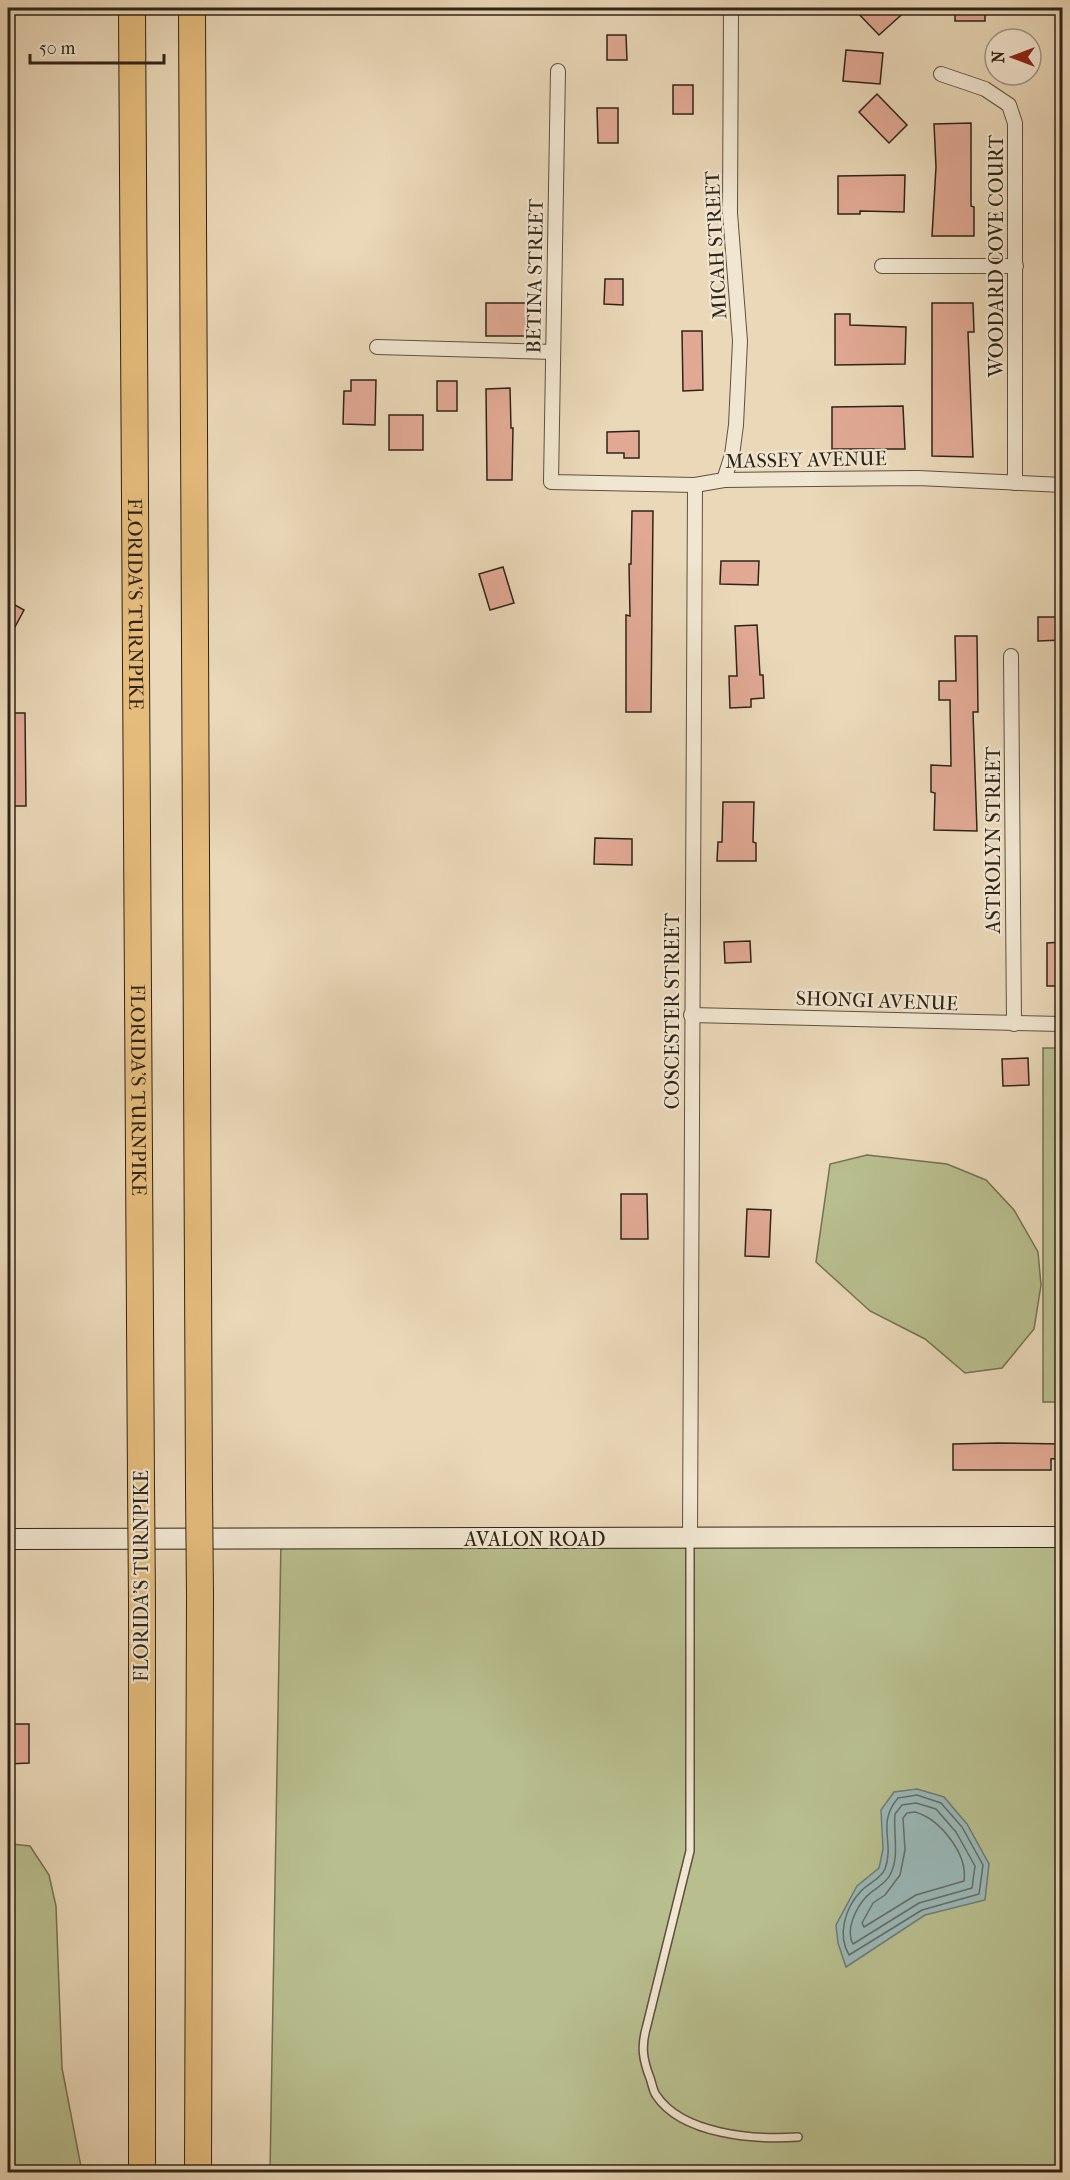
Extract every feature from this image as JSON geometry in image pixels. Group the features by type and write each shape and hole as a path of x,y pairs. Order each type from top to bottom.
{"highway":[{"name":"FLORIDA'S TURNPIKE","path":"132,8 142,1600 142,2172"},
{"path":"192,8 200,1596 198,2172"}],"main road":[{"name":"AVALON ROAD","path":"8,1539 1062,1537"}],"street":[{"name":"MICAH STREET","path":"724,480 732,455 736,425 740,340 730,213 731,8"},
{"name":"BETINA STREET","path":"551,482 558,71"},
{"name":"WOODARD COVE COURT","path":"941,74 985,89 1009,105 1015,123 1015,483"},
{"path":"882,267 1016,267"},
{"path":"377,347 553,352"},
{"name":"MASSEY AVENUE","path":"551,482 695,485 724,480 918,478 1062,485"},
{"name":"COSCESTER STREET","path":"690,1538 695,485"},
{"name":"ASTROLYN STREET","path":"1011,656 1014,1024"},
{"name":"SHONGI AVENUE","path":"691,1015 1062,1024"}],"lane":[{"path":"690,1538 690,1851 642,2044 643,2061 656,2095 674,2114 729,2134 765,2139 798,2137"}],"green space":[{"path":"1043,1048 1062,1048 1062,1402 1043,1402"},
{"path":"867,1155 947,1164 986,1180 1014,1210 1038,1252 1041,1285 1034,1329 1002,1368 965,1373 925,1339 870,1311 816,1262 830,1164"},
{"path":"1062,1537 1062,2172 270,2172 281,1540"},
{"path":"12,1844 30,1846 49,1875 56,1906 62,2068 82,2172 8,2172 8,1849"}],"water":[{"path":"917,1789 944,1797 967,1824 989,1864 985,1900 925,1915 846,1967 838,1943 836,1925 857,1886 879,1868 883,1849 881,1810 894,1792"}],"building":[{"path":"853,8 909,8 879,35"},
{"path":"955,8 985,8 985,21 955,21"},
{"path":"607,35 626,35 627,60 607,60"},
{"path":"846,50 883,53 880,84 843,81"},
{"path":"673,85 693,85 693,114 673,114"},
{"path":"877,94 907,125 889,143 859,112"},
{"path":"597,108 618,108 618,143 598,143"},
{"path":"971,123 971,206 974,207 974,236 932,236 936,167 934,124"},
{"path":"905,175 904,212 860,211 860,214 838,214 838,176"},
{"path":"605,279 623,279 623,305 604,304"},
{"path":"486,303 526,303 526,336 486,336"},
{"path":"932,303 973,303 974,332 968,332 973,457 932,456"},
{"path":"835,314 850,314 850,325 906,327 905,364 835,365"},
{"path":"682,331 702,331 703,390 683,391"},
{"path":"351,380 376,380 375,425 343,424 344,391 351,391"},
{"path":"437,381 457,381 457,411 437,411"},
{"path":"510,388 511,428 513,428 512,480 487,480 486,389"},
{"path":"903,406 905,449 832,449 832,407"},
{"path":"389,415 423,415 423,450 389,450"},
{"path":"639,431 639,458 624,458 624,453 607,453 607,432"},
{"path":"632,511 653,511 651,712 626,712 626,615 630,616 629,564 631,564"},
{"path":"721,561 759,561 758,585 720,584"},
{"path":"503,567 514,603 490,610 479,574"},
{"path":"8,601 24,610 8,640"},
{"path":"1038,617 1062,617 1062,640 1038,641"},
{"path":"757,625 764,698 751,699 751,707 730,708 729,676 737,676 735,626"},
{"path":"955,636 977,636 978,712 973,712 977,831 934,830 935,793 931,792 931,765 951,766 950,700 939,700 939,681 956,681"},
{"path":"8,713 25,713 26,806 8,806"},
{"path":"723,802 754,802 753,842 756,843 756,861 717,861 718,842 722,842"},
{"path":"595,838 632,839 632,865 594,864"},
{"path":"750,941 751,962 725,963 724,942"},
{"path":"1062,942 1062,986 1047,986 1047,943"},
{"path":"1028,1058 1029,1085 1003,1086 1002,1059"},
{"path":"621,1194 647,1194 648,1239 621,1239"},
{"path":"747,1209 771,1210 769,1257 745,1256"},
{"path":"953,1444 1062,1444 1062,1458 1051,1459 1051,1470 953,1470"},
{"path":"8,1724 29,1724 29,1763 8,1764"}]}
